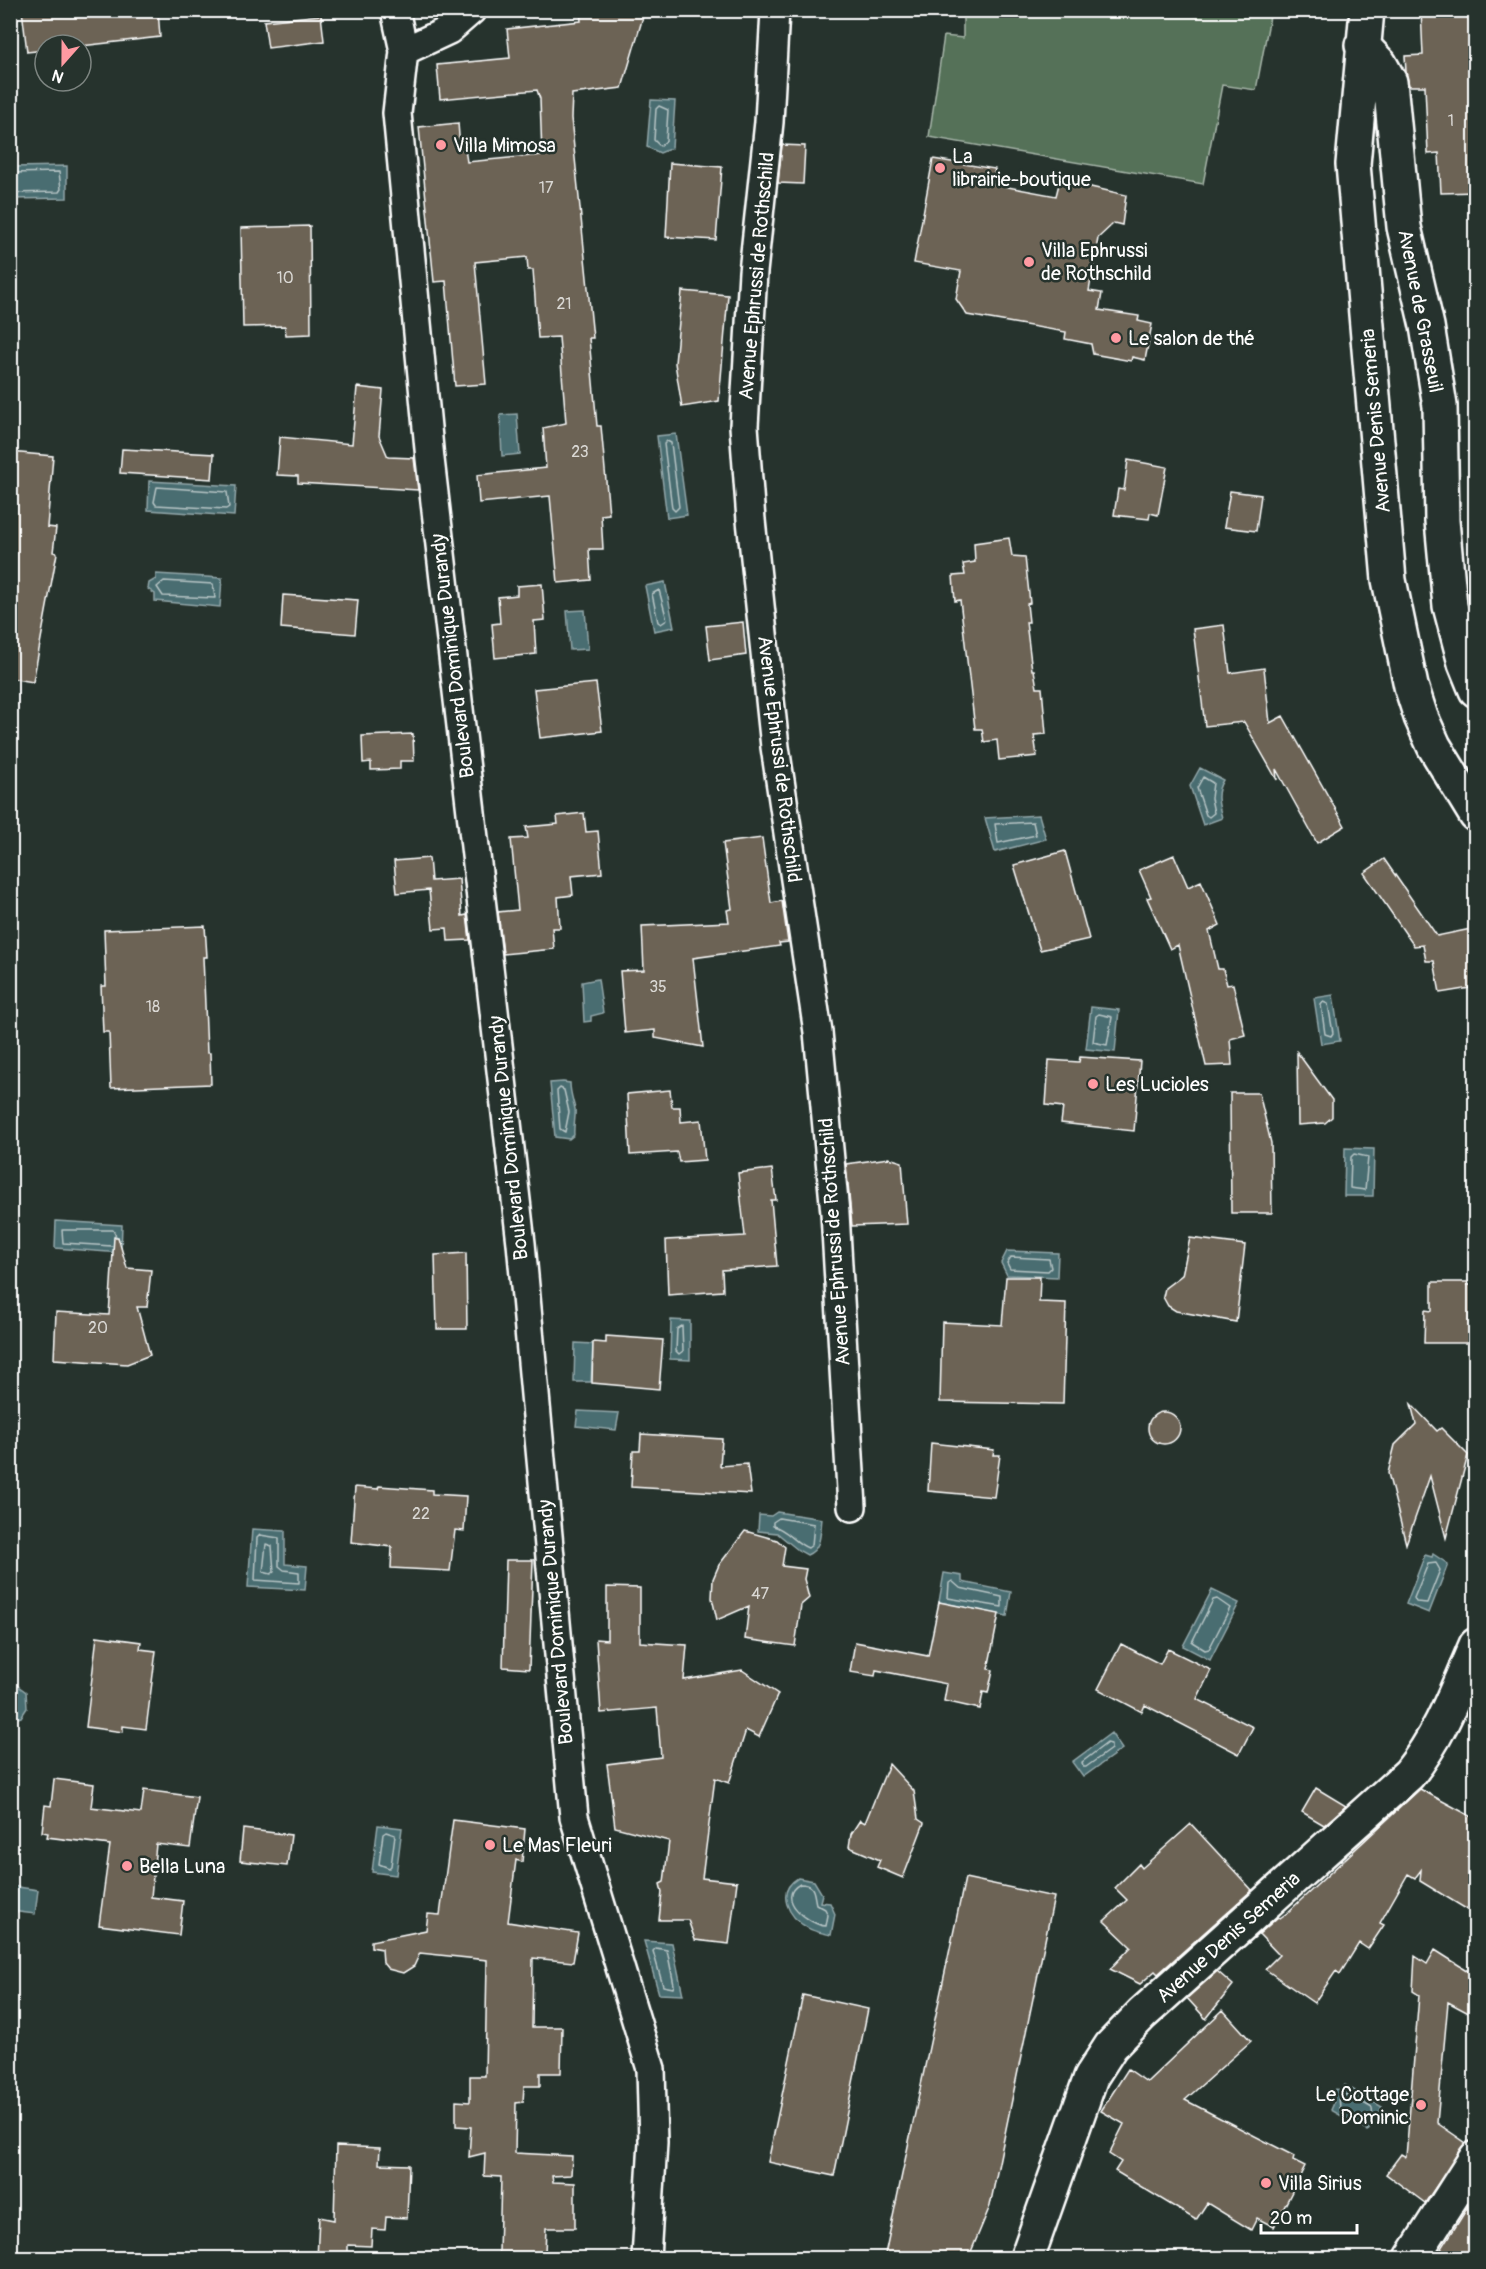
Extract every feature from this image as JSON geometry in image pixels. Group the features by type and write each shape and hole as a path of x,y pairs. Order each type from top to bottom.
{"main road":[{"name":"Avenue Denis Semeria","path":"1367,10 1362,45 1353,164 1389,580 1411,686 1421,717 1434,746 1476,815"},
{"name":"Avenue de Grasseuil","path":"1362,45 1380,64 1390,82 1404,227 1427,326 1440,406 1442,521 1450,606 1465,663 1476,690"},
{"name":"Avenue Denis Semeria","path":"1027,2259 1091,2077 1111,2046 1151,2006 1409,1774 1429,1749 1443,1723 1476,1645"},
{"path":"1412,2259 1476,2158"}],"street":[{"name":"Boulevard Dominique Durandy","path":"395,10 404,51 398,113 429,447 521,1243 574,1817 651,2069 653,2142 646,2259"},
{"path":"404,51 449,30 472,10"},
{"name":"Avenue Ephrussi de Rothschild","path":"775,10 769,122 753,272 744,426 751,520 775,747 818,1032 835,1213 852,1507"}],"green space":[{"path":"963,10 1271,11 1256,90 1222,85 1203,184 929,137 944,36 963,38"}],"water":[{"path":"651,100 675,101 672,148 660,153 647,147"},
{"path":"67,166 67,198 11,199 11,167"},
{"path":"517,414 520,454 502,456 500,415"},
{"path":"676,434 687,515 667,518 657,436"},
{"path":"149,481 236,486 234,516 148,510"},
{"path":"156,574 222,578 220,607 155,601 155,594 148,589 149,583 156,579"},
{"path":"665,582 674,627 654,631 645,586"},
{"path":"585,610 588,649 570,650 567,611"},
{"path":"1200,768 1223,780 1218,794 1222,818 1203,825 1190,786"},
{"path":"1039,815 1046,839 995,852 985,818"},
{"path":"598,979 603,1013 591,1016 591,1021 584,1022 582,982"},
{"path":"1333,995 1340,1041 1321,1044 1314,998"},
{"path":"1091,1007 1119,1010 1115,1052 1086,1049"},
{"path":"550,1083 570,1083 575,1109 574,1135 569,1139 555,1137"},
{"path":"1345,1148 1374,1149 1373,1196 1344,1196"},
{"path":"56,1221 122,1225 121,1253 55,1248"},
{"path":"1007,1251 1058,1253 1057,1277 1007,1275 1001,1263"},
{"path":"671,1320 690,1321 690,1360 670,1359"},
{"path":"575,1343 593,1344 591,1382 574,1382"},
{"path":"578,1411 619,1413 616,1430 576,1426"},
{"path":"777,1512 822,1519 818,1545 812,1552 807,1555 777,1533 758,1531 759,1515 771,1516"},
{"path":"252,1529 285,1531 285,1564 307,1566 305,1590 248,1587"},
{"path":"1433,1554 1448,1564 1429,1613 1406,1604 1425,1555 1432,1557"},
{"path":"944,1573 962,1576 962,1582 1011,1592 1007,1616 939,1602"},
{"path":"1212,1590 1239,1603 1210,1660 1183,1646"},
{"path":"18,1686 26,1692 27,1708 21,1717 11,1720 11,1687"},
{"path":"1111,1733 1122,1749 1083,1777 1072,1762"},
{"path":"378,1825 402,1828 396,1875 372,1872"},
{"path":"798,1878 814,1881 822,1894 820,1902 830,1903 835,1914 831,1935 808,1928 790,1911 786,1897 787,1890"},
{"path":"11,1886 38,1890 35,1914 11,1911"},
{"path":"644,1941 672,1943 683,1995 659,1994"},
{"path":"1345,2085 1382,2107 1379,2113 1381,2123 1372,2124 1368,2131 1331,2110 1334,2103 1330,2098 1335,2089 1342,2090"}],"building":[{"path":"22,10 96,10 97,16 158,10 160,37 93,45 93,33 33,33 33,51 27,52"},
{"path":"580,10 645,10 622,88 572,94 571,118 593,338 589,338 597,426 601,426 609,514 601,515 603,549 589,549 591,580 558,583 550,496 479,503 477,475 546,468 543,428 566,423 559,337 538,338 533,270 528,270 527,257 475,262 486,384 455,386 446,281 434,282 419,127 458,123 460,149 465,149 467,162 542,155 540,99 537,90 440,99 437,65 510,58 507,29 581,21"},
{"path":"1421,10 1476,10 1476,192 1441,193 1439,153 1428,154 1425,86 1409,86 1405,56 1423,55"},
{"path":"321,15 324,41 268,48 264,21"},
{"path":"782,145 805,146 803,184 778,183"},
{"name":"Villa Ephrussi de Rothschild","path":"933,159 995,169 992,184 1056,196 1060,180 1126,195 1122,225 1114,223 1098,238 1089,291 1102,293 1099,310 1139,316 1138,321 1152,324 1145,360 1132,357 1131,361 1093,354 1091,344 1065,339 1066,332 967,315 956,299 961,271 914,263"},
{"path":"670,163 722,167 716,240 666,237"},
{"path":"310,226 311,334 286,335 285,326 243,327 241,228"},
{"path":"682,291 728,295 719,401 682,407 675,363"},
{"path":"357,387 383,390 379,436 388,457 414,458 418,490 298,483 298,476 277,475 280,437 352,444"},
{"path":"122,449 214,454 212,479 120,473"},
{"path":"10,452 53,456 47,527 56,528 53,552 57,553 33,682 10,678"},
{"path":"1128,460 1167,467 1158,515 1150,513 1149,519 1114,515 1118,489 1124,490"},
{"path":"1230,491 1261,495 1256,531 1224,527"},
{"path":"1009,538 1012,556 1025,557 1030,603 1027,604 1029,622 1026,622 1032,670 1034,670 1037,688 1042,688 1046,734 1034,735 1037,756 999,760 997,740 984,742 982,729 975,729 960,600 955,601 953,576 965,575 963,564 975,562 974,543"},
{"path":"542,584 545,620 534,621 536,654 495,658 492,624 500,623 498,597 517,595 517,586"},
{"path":"283,595 358,600 355,634 281,628"},
{"path":"743,622 746,655 710,660 706,626"},
{"path":"1224,625 1230,673 1264,668 1270,723 1283,716 1345,826 1317,843 1276,769 1277,780 1244,722 1205,726 1193,629"},
{"path":"596,683 602,731 540,738 534,689"},
{"path":"413,734 414,761 400,761 400,769 371,770 371,762 363,763 362,736"},
{"path":"584,813 586,832 598,831 602,873 571,876 573,895 558,897 560,928 552,928 554,949 503,954 498,912 518,910 511,839 528,838 526,827 558,824 557,816"},
{"path":"762,838 771,903 782,901 788,942 779,943 780,946 693,958 703,1047 655,1038 655,1030 625,1033 620,971 644,970 642,926 729,922 727,910 732,909 723,843"},
{"path":"1065,851 1089,939 1040,950 1014,865"},
{"path":"1174,855 1188,887 1201,881 1220,925 1209,931 1218,969 1223,969 1227,985 1233,984 1245,1035 1230,1039 1232,1065 1206,1066 1178,945 1170,949 1147,898 1151,897 1139,870"},
{"path":"429,858 431,881 459,879 462,916 467,915 470,940 448,941 447,928 433,929 429,890 397,893 394,861"},
{"path":"1384,859 1437,936 1476,928 1476,987 1440,993 1434,961 1426,961 1423,945 1414,946 1364,873"},
{"path":"205,926 207,957 203,957 207,1053 210,1053 211,1084 111,1088 109,1032 103,1032 101,986 106,986 104,930"},
{"path":"1297,1052 1332,1100 1332,1117 1325,1123 1298,1125"},
{"name":"Les Lucioles","path":"1080,1057 1140,1061 1134,1131 1061,1123 1063,1107 1046,1105 1049,1060 1079,1062"},
{"path":"670,1090 672,1107 680,1107 681,1122 701,1120 705,1160 679,1162 677,1152 630,1155 627,1094"},
{"path":"1230,1093 1259,1093 1271,1143 1272,1213 1231,1213"},
{"path":"889,1158 902,1162 907,1224 852,1226 846,1164"},
{"path":"772,1169 776,1200 771,1200 777,1266 722,1270 723,1291 668,1295 666,1240 745,1236 738,1173"},
{"path":"114,1237 118,1237 127,1268 151,1270 147,1307 137,1307 150,1355 127,1364 54,1359 56,1312 109,1315"},
{"path":"1190,1238 1245,1245 1236,1322 1176,1311 1168,1306 1163,1297 1165,1288 1182,1275"},
{"path":"466,1253 467,1329 437,1329 435,1255"},
{"path":"1006,1277 1040,1277 1039,1302 1066,1303 1063,1404 940,1402 942,1322 1002,1325"},
{"path":"1432,1282 1468,1282 1468,1285 1476,1285 1476,1343 1424,1343 1425,1310 1432,1311"},
{"path":"606,1336 663,1340 659,1389 592,1383 593,1342 606,1343"},
{"path":"1411,1404 1437,1431 1441,1428 1468,1455 1446,1538 1430,1476 1406,1544 1388,1473 1395,1445 1416,1424"},
{"path":"1164,1412 1175,1417 1180,1428 1175,1439 1164,1444 1153,1439 1148,1428 1153,1417"},
{"path":"641,1434 722,1439 720,1466 747,1464 751,1494 631,1487 633,1451 640,1451"},
{"path":"931,1443 994,1450 993,1455 1000,1455 994,1497 928,1491"},
{"path":"379,1486 432,1490 432,1494 466,1496 464,1531 455,1530 450,1571 391,1568 392,1547 351,1542 355,1487 378,1489"},
{"path":"745,1531 777,1540 785,1547 782,1566 806,1569 804,1579 809,1598 801,1605 795,1646 745,1639 749,1606 717,1620 712,1598 713,1579 719,1565"},
{"path":"506,1560 533,1560 529,1669 503,1667"},
{"path":"607,1587 640,1588 640,1642 687,1645 684,1680 742,1670 778,1694 759,1737 746,1730 729,1783 715,1778 702,1878 737,1882 729,1944 695,1940 688,1920 659,1920 662,1892 660,1884 664,1882 669,1841 615,1827 607,1764 661,1757 657,1708 601,1713 596,1639 607,1640"},
{"path":"939,1602 999,1614 988,1669 993,1670 988,1693 983,1692 980,1709 944,1701 947,1684 876,1670 875,1676 850,1672 855,1642 928,1656"},
{"path":"97,1636 141,1642 140,1649 156,1651 146,1729 123,1726 123,1732 86,1727"},
{"path":"1121,1644 1160,1664 1168,1649 1211,1670 1197,1699 1253,1727 1239,1754 1145,1705 1142,1712 1098,1689"},
{"path":"889,1764 914,1791 918,1819 924,1823 903,1878 877,1867 880,1860 849,1847 851,1834 860,1820 865,1823"},
{"name":"Bella Luna","path":"54,1779 94,1784 91,1807 141,1813 144,1790 197,1797 190,1848 156,1844 151,1897 183,1901 179,1935 99,1925 110,1845 47,1837 48,1833 42,1832 45,1805 51,1806"},
{"path":"1316,1788 1346,1806 1324,1825 1302,1812"},
{"path":"1420,1789 1476,1819 1476,1915 1420,1881 1421,1870 1415,1878 1408,1874 1380,1923 1384,1925 1368,1949 1359,1943 1340,1974 1336,1971 1314,2003 1265,1969 1279,1955 1259,1934 1278,1917 1287,1913"},
{"path":"453,1820 525,1829 522,1862 516,1860 508,1922 578,1933 573,1962 533,1958 532,2027 562,2027 561,2073 540,2073 540,2086 524,2086 523,2102 516,2103 515,2153 572,2156 571,2175 552,2176 553,2182 575,2183 575,2228 546,2228 545,2253 499,2253 501,2177 484,2176 485,2153 469,2157 471,2127 456,2126 456,2101 470,2102 470,2076 485,2076 487,1960 420,1953 414,1966 403,1973 388,1969 383,1963 382,1949 371,1947 371,1941 426,1930 428,1914 440,1915"},
{"path":"1191,1824 1252,1890 1158,1974 1155,1971 1140,1984 1110,1969 1131,1947 1104,1921 1127,1900 1115,1888 1139,1864 1142,1868"},
{"path":"243,1829 291,1835 287,1866 240,1861"},
{"path":"965,1878 1054,1897 990,2206 968,2259 884,2259"},
{"path":"1435,1950 1476,1976 1476,2017 1448,2002 1437,2123 1466,2143 1425,2203 1386,2174 1401,2154 1406,2157 1419,1995 1413,1991 1415,1956 1427,1964"},
{"path":"1217,1971 1233,1985 1206,2019 1187,1998"},
{"path":"803,1995 868,2009 834,2176 768,2162"},
{"path":"1223,2010 1251,2041 1185,2100 1294,2156 1293,2160 1305,2166 1274,2227 1257,2218 1251,2230 1207,2203 1196,2220 1115,2171 1121,2162 1109,2154 1124,2124 1101,2111 1128,2069 1147,2082"},
{"path":"336,2146 380,2148 379,2164 409,2165 407,2218 386,2217 385,2230 372,2229 371,2246 348,2245 348,2259 317,2259 319,2217 334,2220"},
{"path":"1476,2194 1476,2259 1435,2259 1456,2226"}],"place":[{"name":"Villa Mimosa","path":"441,145"},
{"name":"La librairie-boutique","path":"940,168"},
{"name":"Villa Ephrussi de Rothschild","path":"1029,262"},
{"name":"Le salon de thé","path":"1116,338"},
{"name":"Les Lucioles","path":"1093,1084"},
{"name":"Le Mas Fleuri","path":"490,1845"},
{"name":"Bella Luna","path":"127,1866"},
{"name":"Le Cottage Dominic","path":"1421,2105"},
{"name":"Villa Sirius","path":"1266,2183"}]}
